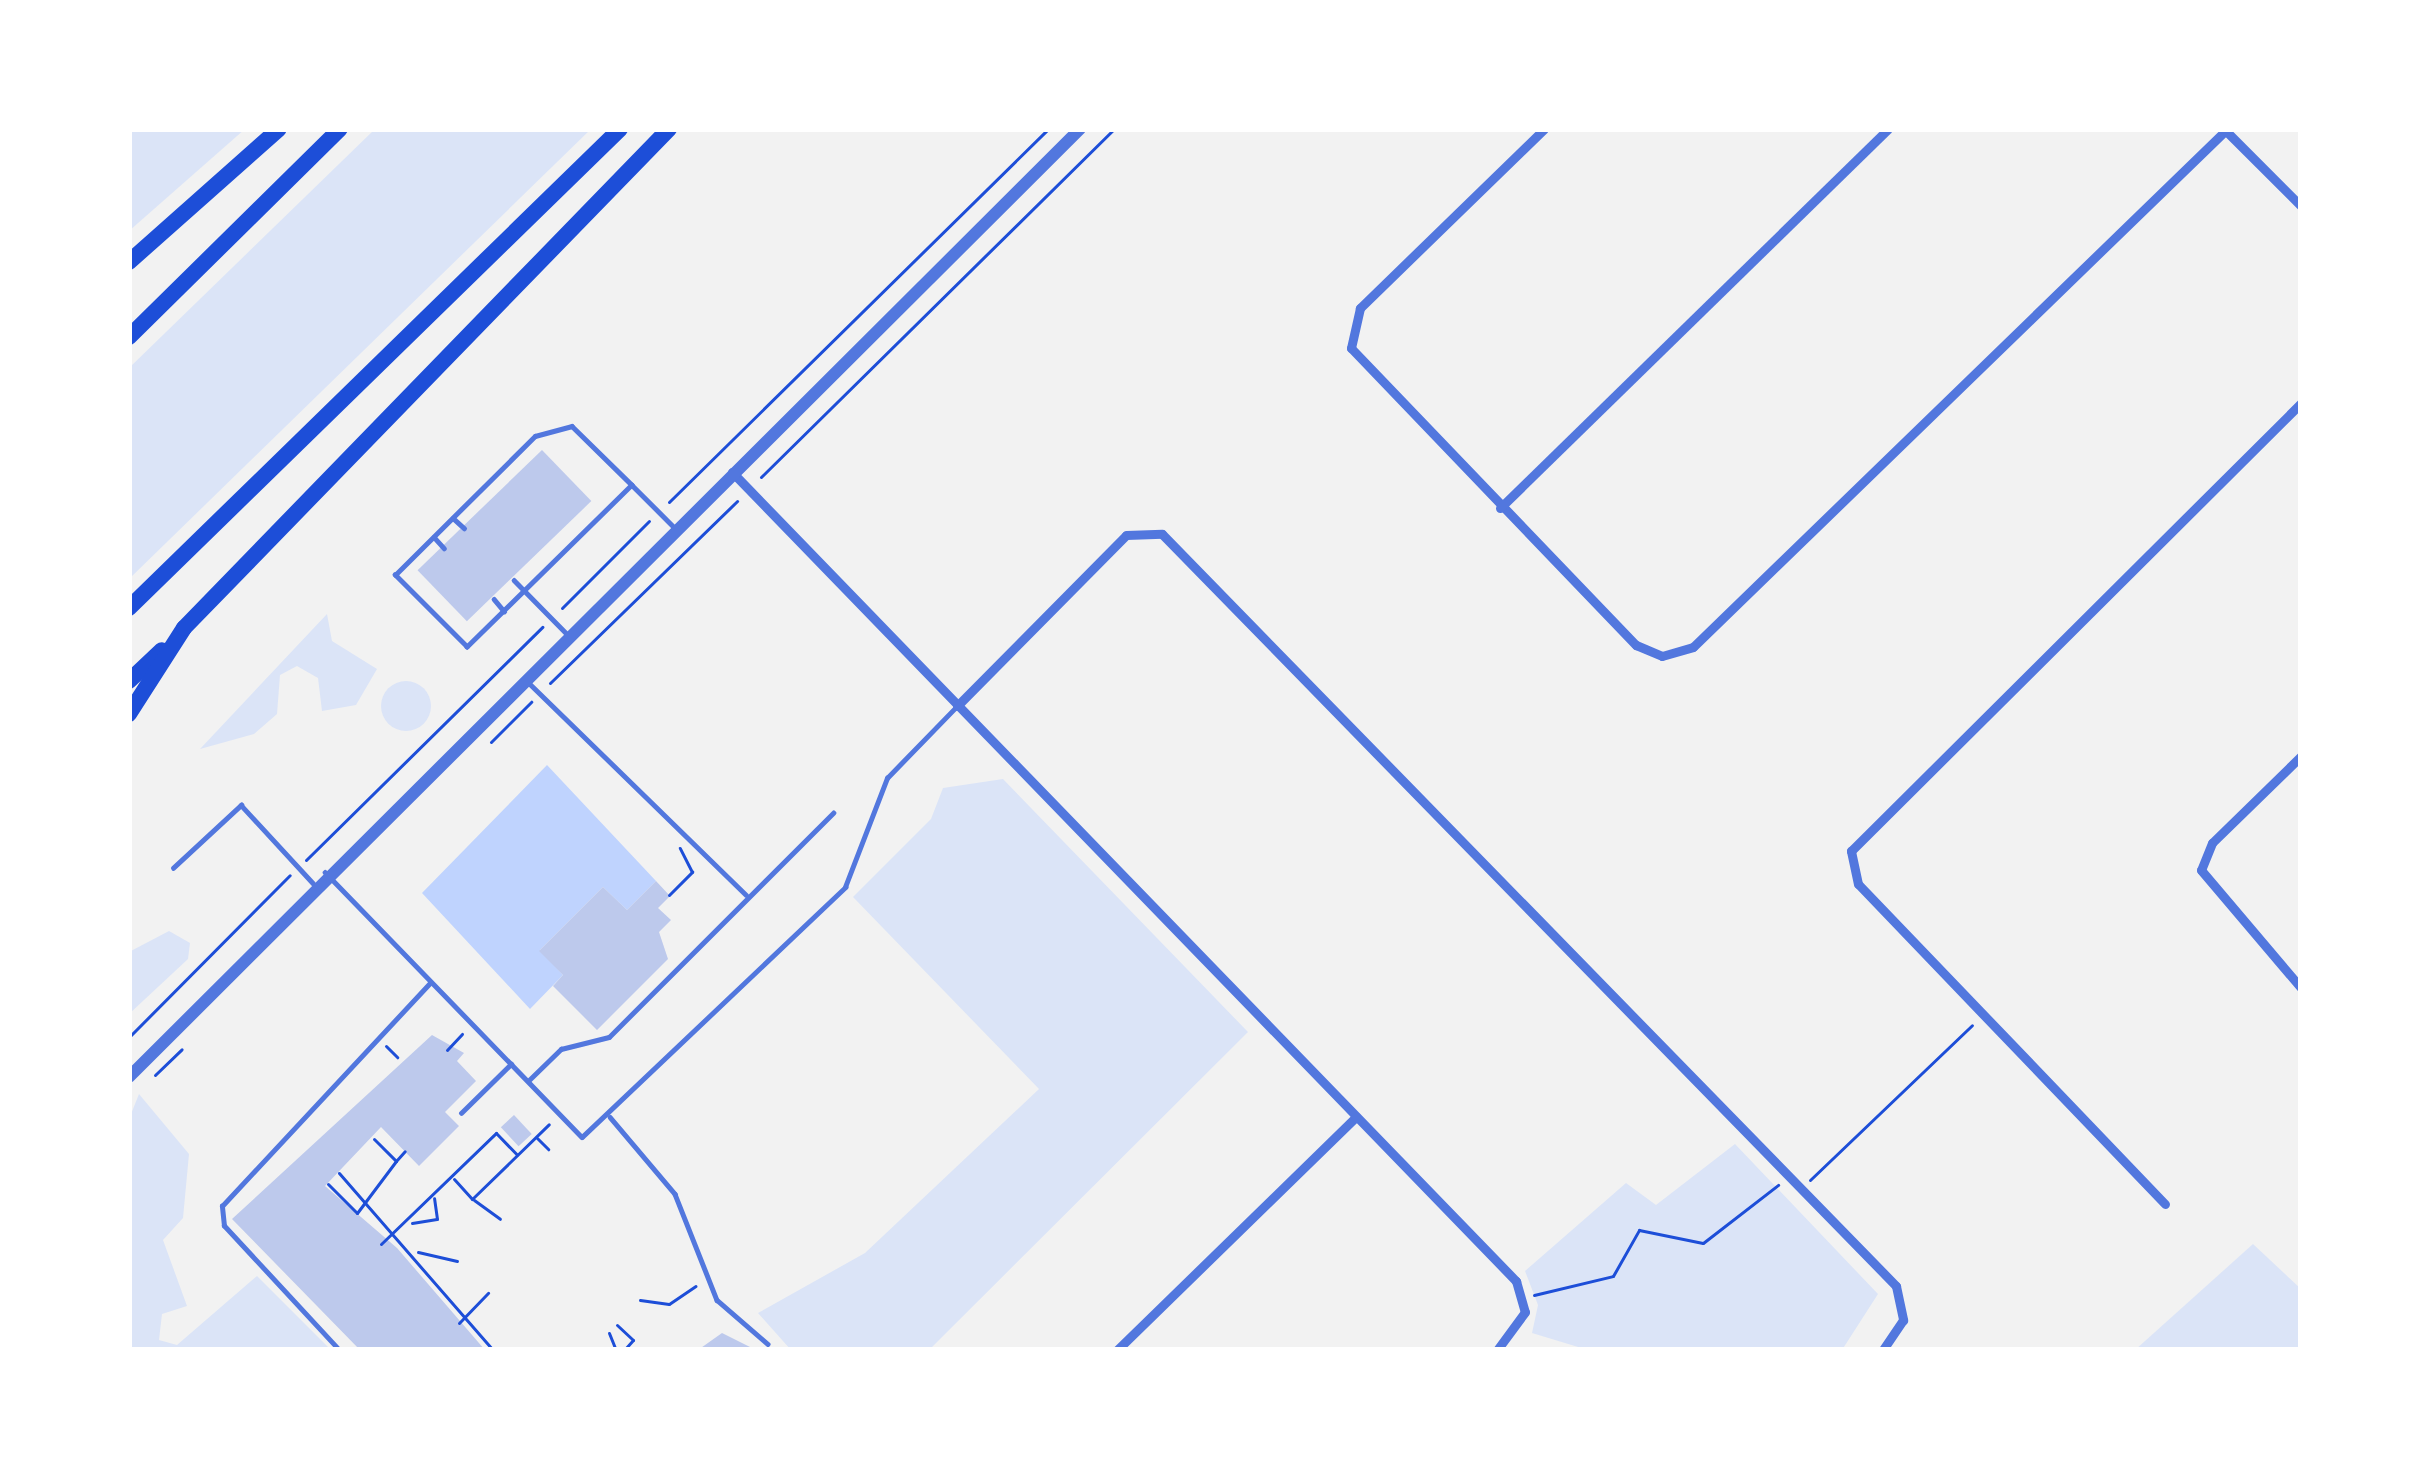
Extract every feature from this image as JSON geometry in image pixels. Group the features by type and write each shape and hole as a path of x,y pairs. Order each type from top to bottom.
{"highway":[{"path":"129,262 279,129"},
{"path":"129,337 340,129"},
{"path":"129,608 620,129"},
{"path":"129,681 669,129"},
{"path":"129,714 184,628"}],"street":[{"path":"129,1076 313,883 1080,129"},
{"path":"1544,129 1349,330 1358,364 1642,650 1687,651 2226,130 2301,206"},
{"path":"1500,508 1886,130"},
{"path":"2165,1204 1858,884 1853,844 2301,403"},
{"path":"732,472 1516,1281 1526,1304 1497,1350"},
{"path":"957,706 1126,535 1156,531 1899,1290 1904,1320 1883,1350"},
{"path":"2301,756 2212,843 2201,870 2301,988"},
{"path":"1117,1350 1356,1117"}],"lane":[{"path":"632,485 467,647 395,575 536,436 572,426 632,485 675,528"},
{"path":"453,518 464,528"},
{"path":"434,537 444,548"},
{"path":"514,580 566,634"},
{"path":"494,599 504,610"},
{"path":"523,677 748,897"},
{"path":"325,872 582,1137 610,1117 855,875 887,778 957,706"},
{"path":"173,868 241,805 313,883"},
{"path":"528,1082 561,1048 609,1037 832,814"},
{"path":"339,1350 224,1226 222,1206 430,983"},
{"path":"461,1113 511,1064"},
{"path":"610,1117 669,1184 710,1282 768,1344"}],"path":[{"path":"667,504 1048,129"},
{"path":"767,472 1114,129"},
{"path":"568,665 728,508"},
{"path":"560,610 650,520"},
{"path":"306,860 543,626"},
{"path":"669,895 692,872 676,852"},
{"path":"129,1037 289,876"},
{"path":"1526,1304 1613,1276 1639,1230 1703,1243 1731,1230 1983,1014"},
{"path":"447,1050 462,1034"},
{"path":"384,1044 397,1057"},
{"path":"472,1199 550,1122"},
{"path":"382,1244 496,1133 517,1155"},
{"path":"536,1137 548,1149"},
{"path":"374,1139 396,1161"},
{"path":"328,1184 357,1213 405,1151"},
{"path":"339,1173 418,1252 457,1261"},
{"path":"452,1178 500,1220"},
{"path":"410,1221 419,1230 437,1219 433,1197"},
{"path":"418,1252 407,1262 494,1350"},
{"path":"640,1300 669,1304 710,1282"},
{"path":"461,1321 488,1294"},
{"path":"617,1325 633,1340 624,1350"},
{"path":"609,1333 616,1350"}],"shaded area":[{"path":"129,129 245,129 129,231"},
{"path":"375,129 591,129 129,579 129,368"},
{"path":"327,614 332,641 377,669 356,705 322,711 318,678 297,666 280,675 277,714 254,734 200,749"},
{"path":"406,681 424,688 431,706 424,724 406,731 388,724 381,706 388,688"},
{"path":"1003,779 1248,1032 929,1350 791,1350 758,1313 865,1253 1039,1089 853,897 931,819 943,788"},
{"path":"169,931 190,943 188,959 129,1014 129,952"},
{"path":"139,1094 189,1154 183,1218 163,1240 187,1306 162,1314 159,1340 177,1345 257,1276 331,1350 129,1350 129,1119"},
{"path":"1735,1144 1878,1294 1842,1350 1588,1350 1532,1333 1538,1305 1525,1271 1626,1183 1656,1205"},
{"path":"2253,1244 2301,1289 2301,1350 2135,1350"}],"water":[{"path":"547,765 656,881 627,910 603,887 540,950 563,975 530,1009 422,893"}],"building":[{"path":"542,450 591,501 467,621 418,570"},
{"path":"656,881 670,896 658,908 671,920 659,932 668,959 597,1030 553,986 563,975 539,951 603,887 627,910"},
{"path":"432,1035 464,1053 457,1061 476,1081 445,1112 459,1126 419,1166 381,1127 325,1186 397,1248 485,1350 360,1350 232,1219"},
{"path":"514,1115 532,1134 519,1146 501,1127"},
{"path":"722,1333 750,1347 698,1350"}]}
